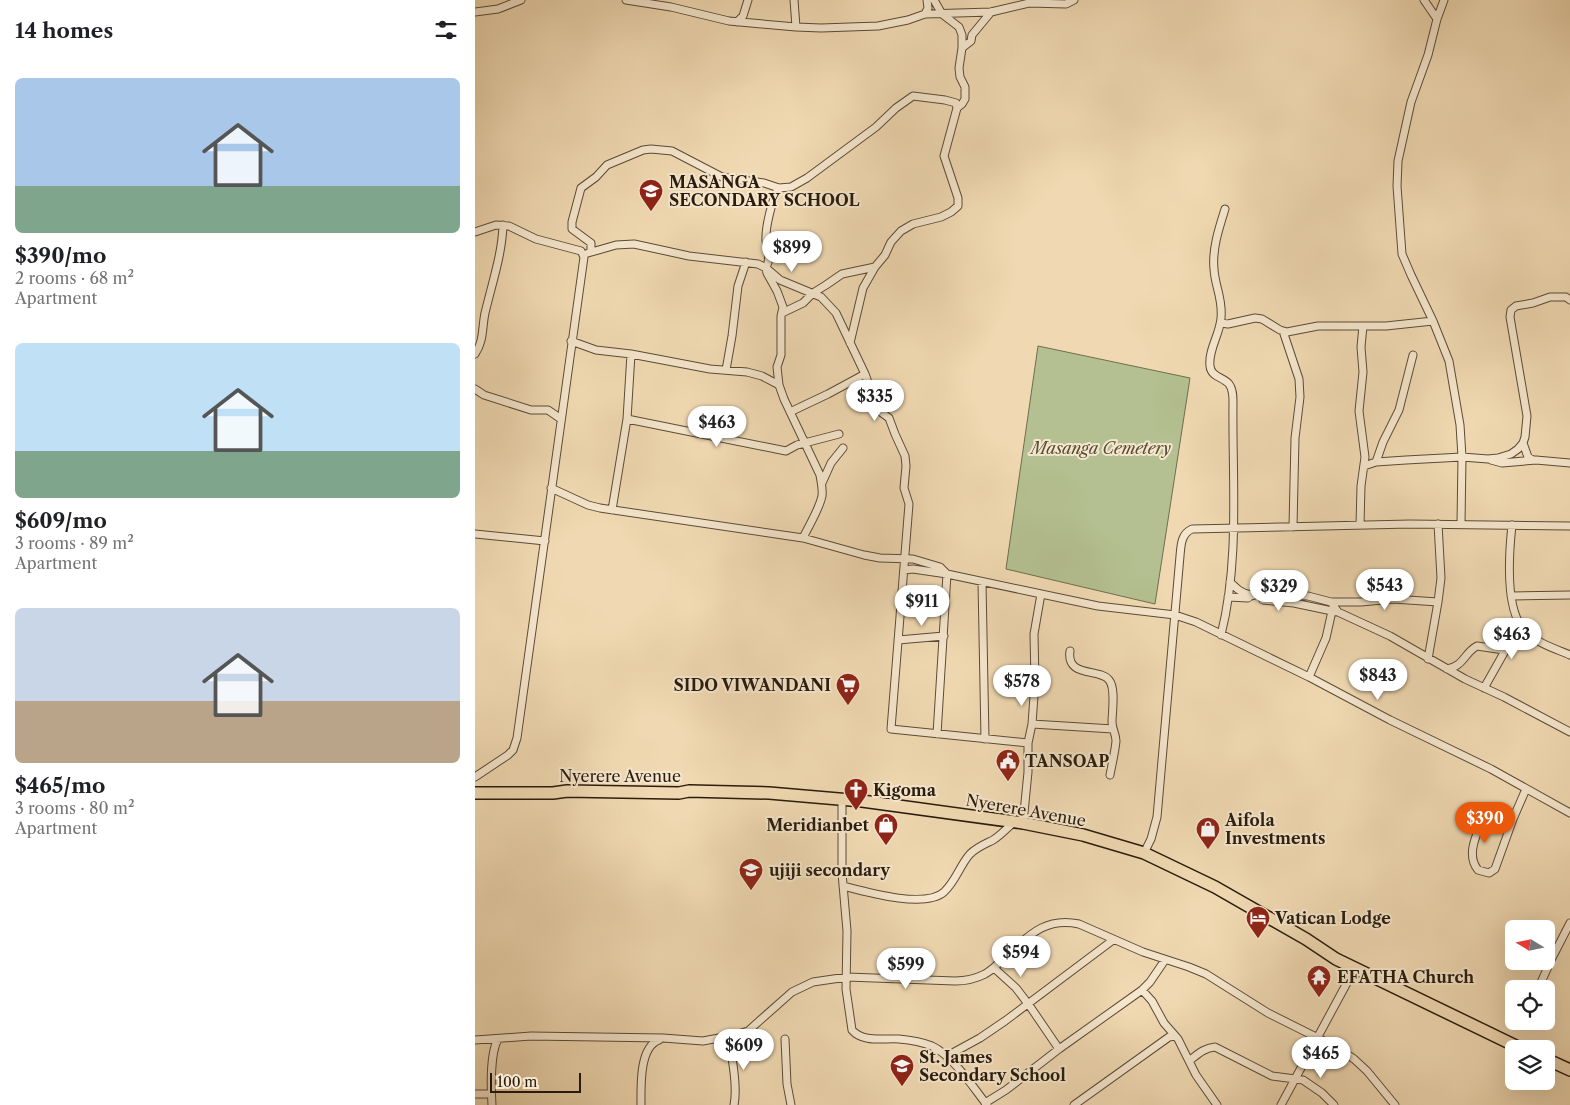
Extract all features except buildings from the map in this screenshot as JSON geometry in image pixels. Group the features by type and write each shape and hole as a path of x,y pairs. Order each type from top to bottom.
{"main road":[{"name":"Nyerere Avenue","path":"475,793 567,791 739,792 862,801 1018,823 1083,835 1144,853 1215,887 1336,959 1505,1041"},
{"path":"1555,1063 1570,1070"}],"street":[{"path":"498,9 502,0"},
{"path":"475,12 498,9 521,0"},
{"path":"626,0 672,3 737,22 796,27 878,26 908,20 925,14 991,12 1029,3 1066,4 1074,0"},
{"path":"737,22 743,16 748,0"},
{"path":"794,0 796,27"},
{"path":"925,14 928,8 927,0"},
{"path":"849,343 863,288 875,267 885,255 891,242 901,231 913,224 941,217 958,206 958,198 944,156 957,108 965,99 965,88 960,77 959,68 962,35 959,28 942,14 934,0"},
{"path":"1424,0 1437,19"},
{"path":"1428,0 1430,9"},
{"path":"1445,0 1437,19 1428,55 1411,102 1398,162 1397,186 1403,254 1449,361 1460,425 1463,457 1461,524"},
{"path":"962,48 971,41 972,35 991,12"},
{"path":"475,777 509,754 515,744 529,658 571,342 587,253 591,243 572,229 579,193 585,183 592,180 607,165 614,161 633,156 643,150 663,150 682,156 722,177 779,188 791,187 807,178 871,131 896,108 913,96 953,102 957,105 957,108"},
{"path":"769,186 773,189 773,198 767,236 770,260 766,268 782,304 781,354 777,367 779,385 820,475 821,483 822,494 820,502 803,538"},
{"path":"773,198 779,188"},
{"path":"1221,635 1230,582 1233,527 1233,394 1228,384 1214,375 1210,366 1221,323 1221,299 1216,280 1214,256 1215,244 1225,209"},
{"path":"475,354 482,339 485,316 502,248 503,224"},
{"path":"475,232 503,224 536,239 587,253 616,245 634,244 689,256 759,264 780,280 813,292 825,300 842,322 849,343 865,374 878,410 889,418 905,456 906,466 903,488 909,504 891,729 1028,743"},
{"path":"726,370 733,336 738,286 746,262"},
{"path":"782,313 803,302 813,292 842,274 875,267"},
{"path":"825,300 826,285"},
{"path":"1487,459 1511,454 1523,443 1527,428 1527,416 1510,314 1516,306 1550,297 1566,297 1570,300"},
{"path":"475,314 485,316"},
{"path":"1221,323 1228,324 1255,318 1262,319 1287,332 1318,326 1403,325 1433,321"},
{"path":"1360,525 1365,447 1359,411 1363,372 1361,347 1363,326"},
{"path":"1283,331 1289,355 1297,372 1300,397 1295,438 1293,527"},
{"path":"571,342 596,350 747,372 762,376 779,385"},
{"path":"612,510 627,419 631,354"},
{"path":"1377,462 1383,442 1399,410 1413,356"},
{"path":"790,412 865,374"},
{"path":"475,389 484,395 531,410 548,410 561,419"},
{"path":"627,419 686,432 746,442 770,449 786,450 839,434"},
{"path":"1523,443 1528,457 1533,460"},
{"path":"821,483 831,463 843,448"},
{"path":"1364,466 1377,462 1463,457 1487,459 1502,463 1533,460 1570,463"},
{"path":"551,488 588,505 612,510 803,538 864,555 880,558 905,557 940,567 947,574 937,734"},
{"path":"1429,659 1439,602 1441,560 1438,524"},
{"path":"1144,853 1157,817 1179,556 1186,532 1192,529 1233,527 1360,525 1570,526"},
{"path":"1512,525 1510,548 1511,596 1512,606 1518,623 1527,634 1570,655"},
{"path":"475,534 545,541"},
{"path":"904,570 913,569 947,574 1098,606 1175,615 1196,622 1309,677 1389,720 1491,769 1570,813"},
{"path":"982,582 985,738"},
{"path":"1230,582 1244,594 1254,595 1309,596 1331,602 1393,599 1439,602"},
{"path":"843,886 909,899 936,897 946,891 955,880 970,854 1018,823 1028,772 1028,743 1032,724 1035,682 1034,634 1041,594"},
{"path":"1245,598 1254,595"},
{"path":"1511,596 1570,595"},
{"path":"1228,597 1294,603 1335,612 1390,636 1447,669 1570,732"},
{"path":"1309,677 1335,612 1331,602"},
{"path":"1484,688 1514,635 1518,623"},
{"path":"898,640 944,636"},
{"path":"1447,669 1455,668 1477,646 1504,650"},
{"path":"1070,651 1070,658 1075,667 1084,672 1110,680 1113,693 1113,729 1116,740 1110,775"},
{"path":"1032,724 1113,729"},
{"path":"1482,821 1473,844 1473,862 1478,870 1489,873 1495,869 1526,789"},
{"path":"843,800 843,886 847,931 849,1017 852,1030 855,1034 864,1038 917,1041 933,1047 947,1056 986,1104 1142,990 1165,960"},
{"path":"475,1040 498,1040 531,1036 663,1038 703,1041 728,1037 748,1031 792,992 813,982 847,977 972,980 994,968 1030,936 1052,923 1069,922 1079,924 1113,940 1206,974 1268,1013 1336,1047 1354,1059 1367,1071 1395,1105"},
{"path":"1543,980 1570,923"},
{"path":"947,1056 980,1038 1029,1005 1113,940"},
{"path":"994,968 1016,988 1059,1049"},
{"path":"1281,1105 1355,968"},
{"path":"1142,990 1175,1036 1196,1075 1217,1105"},
{"path":"1074,1105 1169,1037 1175,1036"},
{"path":"728,1037 736,1094 734,1105"},
{"path":"641,1105 642,1070 647,1050 651,1043 663,1038"},
{"path":"785,1039 787,1084 791,1105"},
{"path":"492,1105 491,1094 495,1045 498,1040"},
{"path":"1189,1061 1200,1052 1215,1047 1272,1076 1303,1080 1313,1086 1334,1105"},
{"path":"475,1094 491,1094"}],"green space":[{"name":"Masanga Cemetery","path":"1038,346 1190,378 1155,604 1006,569"}],"place":[{"name":"MASANGA SECONDARY SCHOOL","path":"651,212"},
{"name":"SIDO VIWANDANI","path":"848,706"},
{"name":"TANSOAP","path":"1008,782"},
{"name":"Kigoma","path":"856,811"},
{"name":"Meridianbet","path":"886,846"},
{"name":"Aifola Investments","path":"1208,850"},
{"name":"ujiji secondary","path":"751,891"},
{"name":"Vatican Lodge","path":"1258,939"},
{"name":"EFATHA Church","path":"1319,998"},
{"name":"St. James Secondary School","path":"902,1087"}]}
